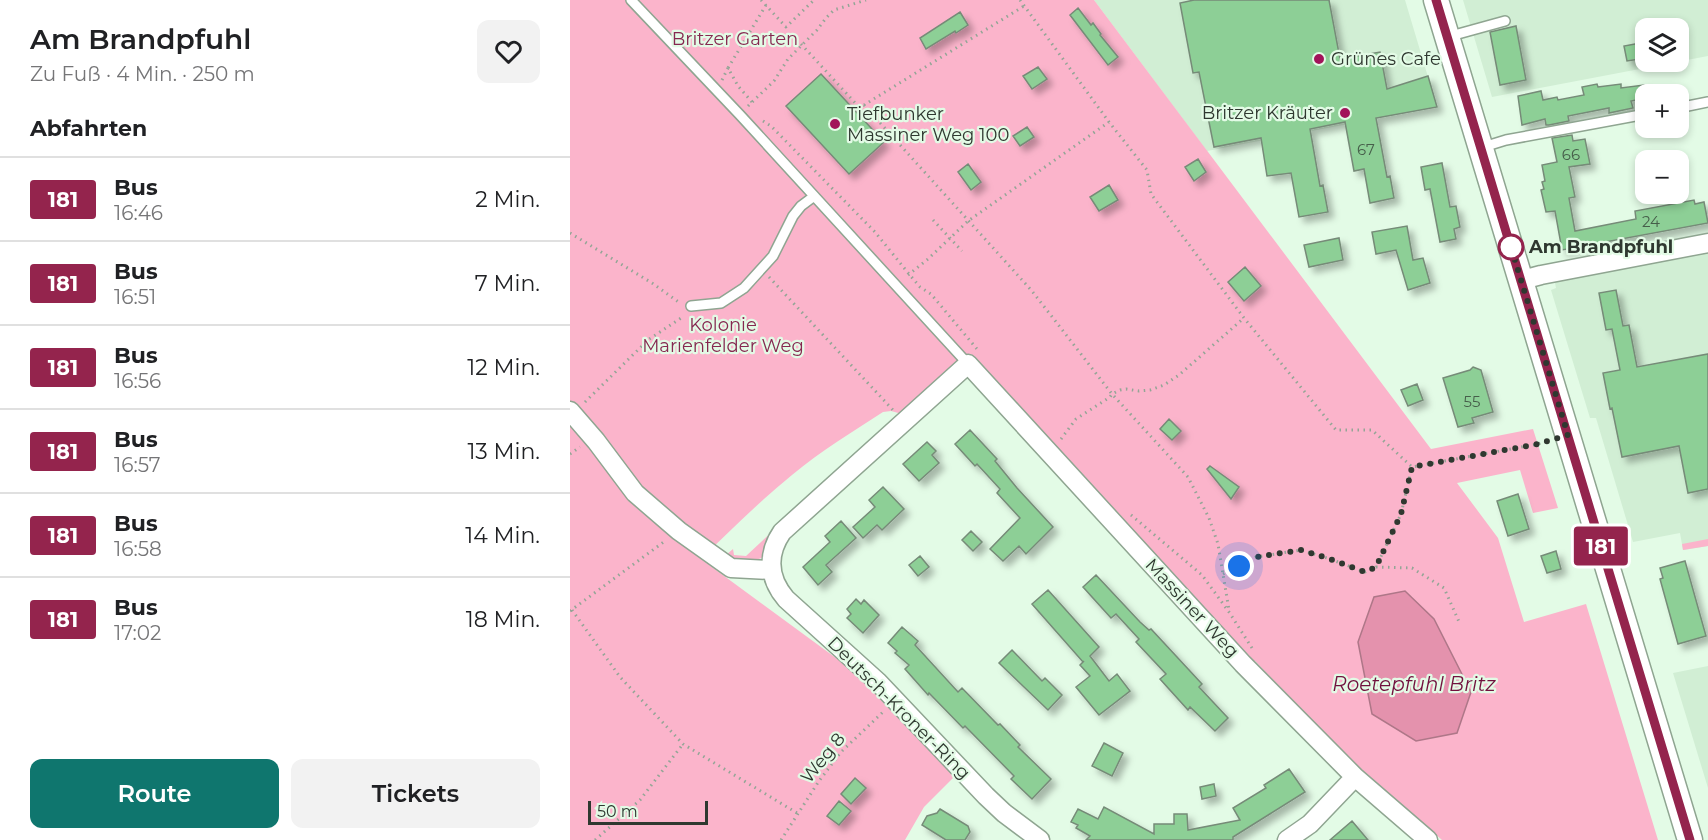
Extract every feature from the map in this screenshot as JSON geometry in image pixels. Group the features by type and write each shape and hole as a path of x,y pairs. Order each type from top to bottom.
{"main road":[{"path":"1436,0 1690,840"}],"street":[{"path":"1522,280 1708,243"},
{"path":"572,412 635,493 679,531 731,568 771,570 774,545 782,532 974,358"},
{"name":"Massiner Weg","path":"974,358 1243,664 1355,777 1428,840"},
{"name":"Deutsch-Kroner-Ring","path":"771,570 779,591 786,599 878,682 986,796 1004,813 1040,840"},
{"path":"1287,840 1310,824 1355,777"}],"lane":[{"path":"631,0 743,112 813,196 895,285 974,358"},
{"path":"1447,37 1505,21"},
{"path":"1689,106 1708,102"},
{"path":"1480,148 1506,140 1635,116"},
{"path":"691,306 721,303 744,288 772,256 793,216 813,196"}],"path":[{"path":"761,0 786,27 814,0"},
{"path":"866,0 834,10 788,59 774,81 743,112 771,126 852,208 920,287 931,294 974,358"},
{"path":"1020,0 1147,170 1151,194 1244,318 1336,430 1372,430 1412,467"},
{"path":"722,80 765,5"},
{"path":"801,44 858,106 864,105 1024,6"},
{"path":"728,68 738,86 752,102"},
{"path":"864,105 1032,291 1112,394 1188,477 1209,518 1218,544 1229,612"},
{"path":"895,285 928,259 968,221 1109,122"},
{"path":"933,220 962,251"},
{"path":"570,233 652,283 676,302 691,306 687,313 648,340 572,412"},
{"path":"761,269 895,412 895,418"},
{"path":"1061,439 1076,419 1112,394 1120,390 1150,390 1164,385 1179,375 1244,318"},
{"path":"1412,467 1538,444 1568,435"},
{"path":"1376,567 1401,514 1412,467"},
{"path":"1127,512 1202,575 1251,645 1253,653 1243,664"},
{"path":"679,531 571,610 620,677 683,744 797,813"},
{"path":"1223,574 1256,557 1301,550 1365,572 1376,567 1412,568 1444,588 1460,624"},
{"name":"Weg 8","path":"781,840 819,781 842,752 895,700"},
{"path":"595,840 640,800 683,744"}],"shaded area":[{"path":"1094,0 1405,0 1437,107 1207,151"},
{"path":"1463,0 1708,0 1708,56 1689,60 1689,18 1635,18 1635,70 1492,97"},
{"path":"1708,248 1708,546 1683,550 1680,533 1633,542 1596,418 1590,418 1551,290 1556,288 1554,278"},
{"path":"1708,666 1708,788 1673,673"}],"green space":[{"path":"570,0 1094,0 1431,449 1533,429 1558,508 1533,513 1520,470 1457,483 1498,538 1524,622 1586,604 1658,840 1442,840 1337,748 1255,661 1251,664 968,356 902,414 891,411 883,412 803,466 757,505 701,559 851,669 893,709 955,776 924,807 905,840 570,840"},
{"path":"776,528 766,556 741,563 726,555 733,549 734,555 746,556"},
{"path":"1708,539 1708,546 1683,550 1682,544"}],"water":[{"name":"Roetepfuhl Britz","path":"1405,591 1434,619 1471,692 1457,733 1416,741 1372,714 1358,642 1374,597"}],"building":[{"path":"1194,0 1329,0 1340,59 1380,52 1387,89 1428,76 1437,107 1376,118 1387,177 1390,176 1394,198 1370,203 1364,169 1354,171 1345,122 1310,129 1320,186 1323,185 1328,212 1299,217 1291,173 1267,176 1261,138 1214,147 1199,72 1193,73 1180,3"},
{"path":"1078,8 1091,25 1093,23 1118,57 1108,65 1070,15"},
{"path":"960,12 968,25 926,49 920,38"},
{"path":"1516,26 1526,80 1500,85 1490,32"},
{"path":"1635,44 1635,60 1627,61 1624,46"},
{"path":"1038,67 1047,79 1032,89 1023,76"},
{"name":"Tiefbunker Massiner Weg 100","path":"821,74 884,142 849,174 786,106"},
{"path":"1597,84 1598,87 1621,84 1621,88 1635,86 1635,100 1631,101 1633,108 1609,113 1609,108 1568,116 1569,121 1549,125 1546,125 1545,119 1522,125 1518,96 1541,91 1543,100 1557,97 1558,100 1584,95 1582,87"},
{"path":"1027,127 1034,137 1020,146 1013,136"},
{"path":"1572,135 1573,141 1585,139 1590,164 1569,167 1575,197 1569,198 1575,231 1636,219 1635,211 1673,204 1689,204 1689,201 1694,200 1695,204 1704,202 1708,223 1562,250 1555,211 1546,212 1541,190 1544,189 1542,182 1545,181 1542,165 1557,162 1552,138"},
{"path":"1198,159 1206,172 1194,181 1185,167"},
{"path":"1442,163 1450,207 1456,206 1460,227 1454,229 1456,239 1440,242 1430,189 1425,190 1421,167"},
{"path":"968,164 981,182 971,190 958,172"},
{"path":"1109,185 1118,200 1099,211 1090,197"},
{"path":"1407,226 1413,260 1423,258 1430,283 1408,290 1396,250 1376,254 1372,232"},
{"path":"1339,238 1343,260 1309,267 1304,245"},
{"path":"1245,267 1261,286 1244,301 1228,282"},
{"path":"1616,290 1623,326 1629,325 1637,367 1708,354 1708,489 1688,493 1679,446 1622,457 1603,373 1620,370 1612,329 1606,330 1599,293"},
{"path":"1473,367 1481,370 1493,412 1472,418 1474,423 1458,427 1443,378"},
{"path":"1417,384 1423,400 1408,406 1401,390"},
{"path":"1169,419 1181,431 1172,440 1160,429"},
{"path":"970,430 997,459 995,461 1017,488 1053,527 1026,554 1019,546 1003,561 990,549 1020,518 997,493 1000,489 955,444"},
{"path":"927,442 936,451 932,455 939,463 919,481 903,464"},
{"path":"1210,466 1239,487 1231,499 1207,469"},
{"path":"883,487 904,509 882,530 877,525 863,538 853,527 875,507 869,500"},
{"path":"1518,494 1529,529 1508,536 1497,501"},
{"path":"841,521 856,538 826,565 832,572 818,585 803,567 830,542 825,536"},
{"path":"971,531 982,542 973,551 962,540"},
{"path":"1556,551 1561,569 1547,573 1541,556"},
{"path":"920,556 929,567 918,576 909,565"},
{"path":"1685,561 1706,636 1678,644 1660,579 1663,578 1660,568"},
{"path":"1096,575 1202,684 1199,687 1228,718 1215,731 1190,707 1188,710 1160,679 1166,674 1136,642 1139,639 1116,614 1111,618 1083,587"},
{"path":"1048,590 1099,647 1090,656 1109,681 1117,674 1130,691 1099,715 1076,687 1090,676 1080,665 1083,662 1032,604"},
{"path":"856,599 861,604 864,600 879,615 863,633 847,618 851,614 847,609"},
{"path":"902,627 918,641 915,645 958,692 962,688 998,725 1000,724 1020,745 1018,747 1051,779 1032,799 1011,779 1014,776 965,726 963,728 929,693 928,695 905,669 909,665 895,653 897,651 888,643"},
{"path":"1012,650 1042,681 1045,678 1062,695 1048,710 999,663"},
{"path":"1104,743 1123,753 1112,776 1092,766"},
{"path":"1289,769 1305,792 1233,837 1233,840 1086,840 1090,836 1076,828 1078,825 1071,822 1078,809 1098,819 1104,807 1154,834 1154,824 1174,824 1174,814 1187,814 1188,830 1240,820 1233,808 1266,788 1264,785"},
{"path":"855,778 866,788 851,804 841,794"},
{"path":"1214,784 1216,796 1202,799 1200,787"},
{"path":"839,801 851,811 839,825 827,816"},
{"path":"940,809 968,826 970,832 965,840 946,840 922,825 927,816 937,813"},
{"path":"1352,821 1368,840 1330,840"}],"bus line":[{"name":"181","path":"1436,0 1690,840"}],"place":[{"name":"Grünes Cafe","path":"1319,59"},
{"name":"Britzer Kräuter","path":"1345,113"},
{"name":"Tiefbunker Massiner Weg 100","path":"835,124"},
{"name":"Am Brandpfuhl","path":"1511,247"}],"route":[{"path":"1239,566 1256,557 1301,550 1365,572 1376,567 1401,514 1412,467 1538,444 1568,435 1511,247"}],"park label":[{"name":"Britzer Garten","path":"735,39"},
{"name":"Kolonie Marienfelder Weg","path":"723,335"}]}
